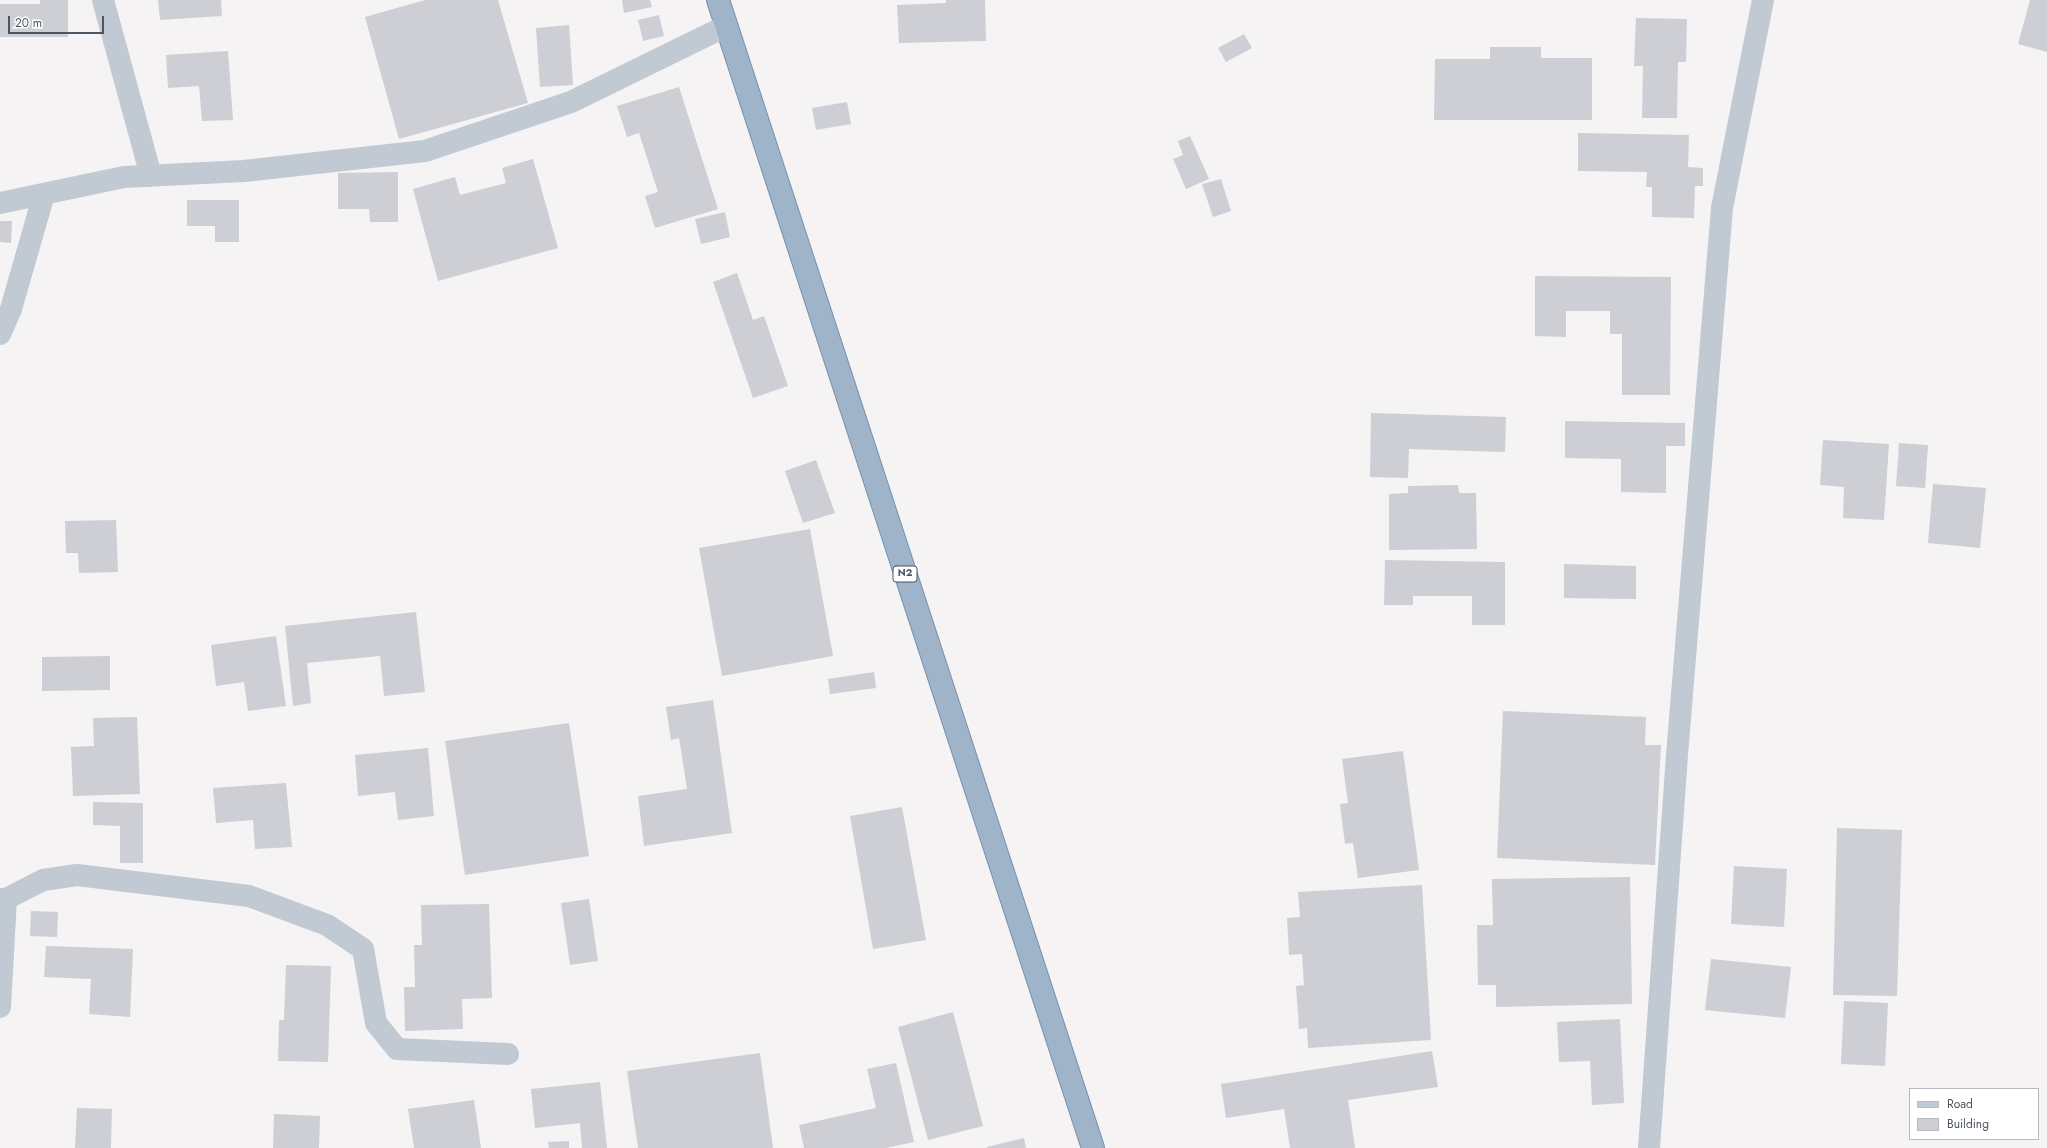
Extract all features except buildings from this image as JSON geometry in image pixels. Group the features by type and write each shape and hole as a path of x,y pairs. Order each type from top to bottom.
{"highway":[{"name":"N2","path":"718,0 1093,1148"}],"street":[{"path":"104,0 151,176"},
{"path":"1650,1148 1678,748 1722,208 1764,0"},
{"path":"0,203 124,178 244,171 425,152 571,102 726,26"},
{"path":"0,334 11,309 44,194"},
{"path":"0,1007 3,899 43,880 77,875 249,896 327,925 363,949 376,1024 397,1049 508,1054"}]}
